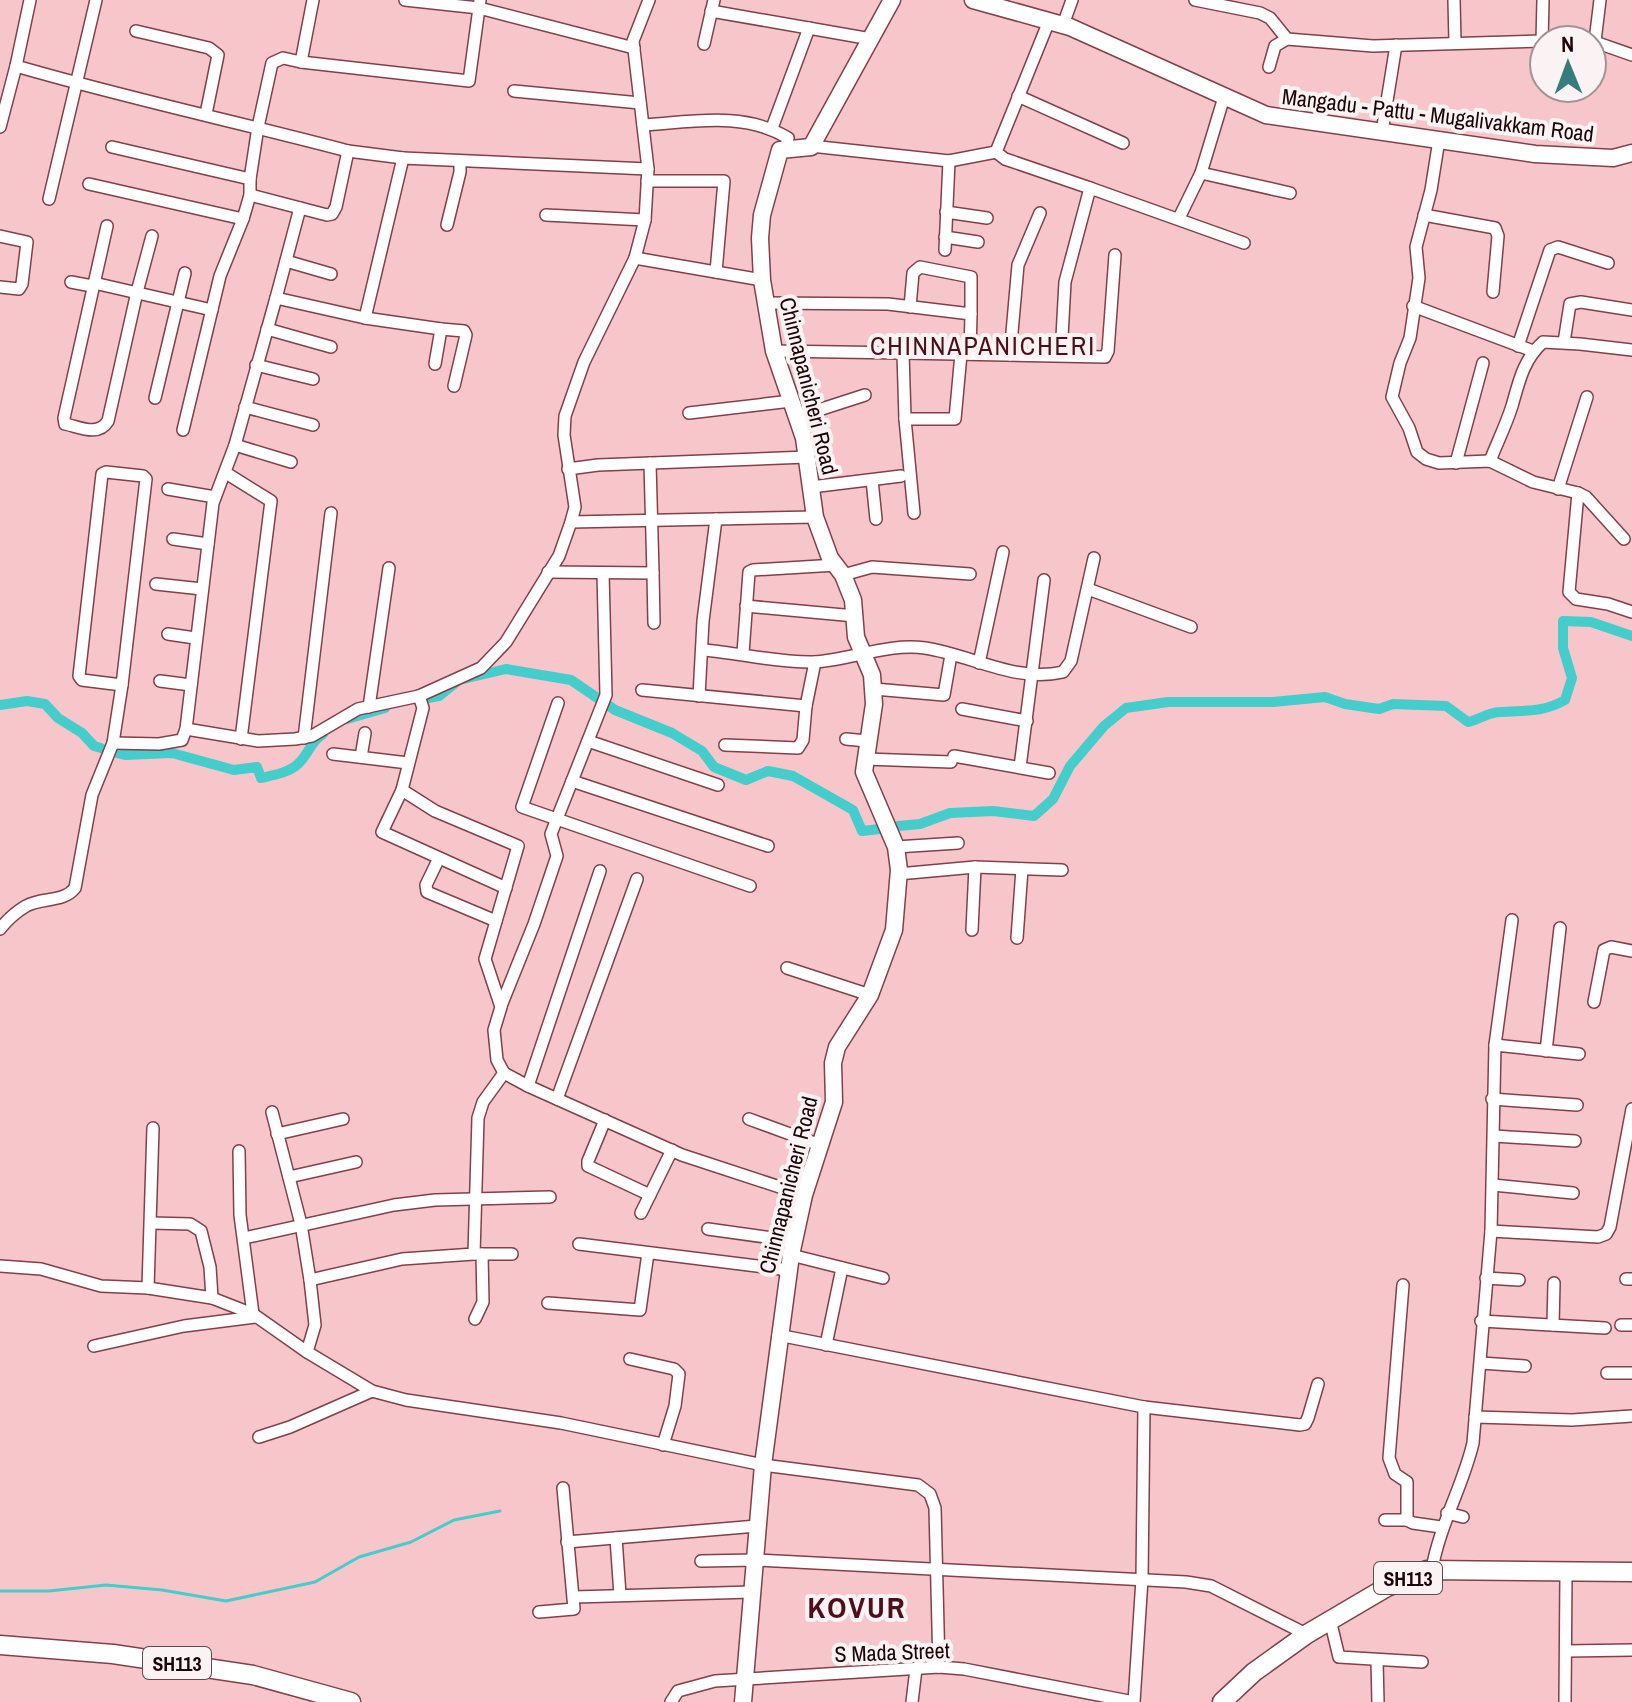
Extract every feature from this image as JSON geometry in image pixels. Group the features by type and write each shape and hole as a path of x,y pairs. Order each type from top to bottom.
{"main road":[{"name":"SH113","path":"1222,1702 1254,1672 1387,1587 1432,1569 1632,1582"},
{"name":"SH113","path":"1232,1702 1310,1637 1332,1628 1390,1594 1429,1578 1566,1578 1632,1572"},
{"name":"SH113","path":"0,1645 113,1654 211,1668 253,1675 351,1702"},
{"name":"SH113","path":"0,1653 168,1669 251,1683 321,1702"}],"street":[{"path":"0,127 30,0"},
{"path":"49,199 96,0"},
{"path":"301,62 313,0"},
{"path":"405,0 479,4 634,48"},
{"path":"186,729 258,741 312,736 358,709 419,696 481,668 506,642 559,556 571,522 575,507 564,435 565,416 584,362 635,258 645,220 648,175 633,41 649,0"},
{"path":"811,146 892,0"},
{"name":"Mangadu - Pattu - Mugalivakkam Road","path":"973,0 1056,23 1266,115 1535,154 1613,158 1632,153"},
{"path":"996,152 1018,96 1056,23 1072,0"},
{"path":"1195,0 1225,3 1260,13 1270,18 1287,39"},
{"path":"1454,0 1455,42"},
{"path":"1543,0 1543,24"},
{"path":"1596,24 1600,0"},
{"path":"183,430 220,276 250,195 258,127 272,63 283,58 469,81 479,4"},
{"path":"704,44 712,6 871,39"},
{"path":"772,128 809,28"},
{"path":"136,31 209,48 218,55 206,114"},
{"path":"1269,67 1275,46 1287,39 1373,46 1528,41"},
{"path":"1382,132 1396,45"},
{"path":"1608,46 1632,55"},
{"path":"16,66 348,151 403,158 724,181 716,272"},
{"path":"514,91 640,103"},
{"path":"1018,96 1123,143"},
{"path":"1179,218 1201,173 1224,97"},
{"path":"643,125 731,120 772,128 788,138 785,150 811,146 949,161 996,152 1005,159 1244,243"},
{"path":"1439,140 1416,247 1419,278 1410,338 1392,397 1409,428 1417,452 1439,463 1490,461 1533,482 1578,493 1586,497 1624,539"},
{"path":"112,147 250,179"},
{"name":"Chinnapanicheri Road","path":"743,1702 763,1465 791,1255 804,1195 834,1102 833,1063 837,1047 870,995 894,930 898,874 896,847 864,772 874,689 856,637 853,600 840,570 830,558 815,517 807,457 774,351 762,280 762,215 780,150 785,150"},
{"path":"250,195 332,214 348,151"},
{"path":"365,318 403,158"},
{"path":"447,225 460,161"},
{"path":"949,161 945,243 978,242"},
{"path":"1201,173 1290,193"},
{"path":"89,184 243,219"},
{"path":"1061,355 1065,282 1090,188"},
{"path":"113,743 129,746 182,740 186,729 215,497 235,445 300,208"},
{"path":"946,212 987,218"},
{"path":"1010,355 1018,265 1040,213"},
{"path":"546,215 645,220"},
{"path":"1424,215 1495,228 1498,236 1493,292"},
{"path":"107,226 64,415 65,424 92,431 103,428 108,421 152,236"},
{"path":"0,236 27,242 19,289 0,287"},
{"path":"1518,346 1553,247 1608,263"},
{"path":"774,351 1100,358 1107,355 1115,255"},
{"path":"635,258 762,280"},
{"path":"286,261 331,274"},
{"path":"905,419 955,419 971,314 971,277 920,267 913,273 910,307"},
{"path":"155,398 185,273"},
{"path":"71,282 92,286 94,283 212,310"},
{"path":"276,298 365,318 464,331 466,335 454,386"},
{"path":"1564,342 1570,304 1581,302 1632,310"},
{"path":"766,303 888,304 971,314"},
{"path":"1413,306 1533,351"},
{"path":"267,329 331,347"},
{"path":"435,364 441,329"},
{"path":"1490,461 1512,406 1517,381 1533,351 1543,342 1632,350"},
{"path":"903,353 905,419 914,513"},
{"path":"1456,463 1483,363"},
{"path":"256,365 313,379"},
{"path":"689,413 794,409 865,395"},
{"path":"1558,489 1587,397"},
{"path":"245,407 313,425"},
{"path":"235,445 291,462"},
{"path":"568,469 807,457"},
{"path":"650,463 654,623"},
{"path":"0,929 28,905 61,898 75,888 92,795 113,743 122,685 146,479 143,476 106,472 102,474 79,676 82,680 122,685"},
{"path":"226,473 271,501 241,739"},
{"path":"811,487 901,476"},
{"path":"872,480 876,519"},
{"path":"168,489 215,497"},
{"path":"1578,493 1569,592 1576,599 1632,612"},
{"path":"304,738 331,513"},
{"path":"571,522 815,517"},
{"path":"699,696 703,621 716,519"},
{"path":"173,539 208,544"},
{"path":"979,663 1003,552"},
{"path":"703,650 815,662 863,653 925,648 1032,675 1052,675 1068,667 1094,558"},
{"path":"743,653 746,577 753,570 872,567 970,574"},
{"path":"369,707 389,568"},
{"path":"548,572 653,573"},
{"path":"603,573 606,695 551,834 557,856 494,1030 497,1060 504,1073 528,1086 672,1150 804,1195"},
{"path":"1020,767 1044,580"},
{"path":"156,584 202,589"},
{"path":"1088,589 1191,627"},
{"path":"746,606 855,616"},
{"path":"168,634 195,638"},
{"path":"874,689 944,695 951,655"},
{"path":"725,745 798,748 803,740 815,662"},
{"path":"160,681 191,685"},
{"path":"642,690 806,706"},
{"path":"419,696 423,708 402,790 382,832 506,888"},
{"path":"558,703 522,807 750,886"},
{"path":"962,709 1027,721"},
{"path":"361,757 365,733"},
{"path":"846,739 867,741"},
{"path":"588,741 718,785"},
{"path":"333,754 408,763"},
{"path":"865,759 953,759 1049,773"},
{"path":"572,781 768,846"},
{"path":"402,790 435,811 518,846 485,959 501,1007"},
{"path":"896,847 958,843"},
{"path":"439,858 426,885 427,892 496,921"},
{"path":"898,874 975,867 1062,870"},
{"path":"972,930 975,867"},
{"path":"1017,938 1022,869"},
{"path":"528,1086 600,871"},
{"path":"557,1099 637,879"},
{"path":"1432,1569 1441,1527 1466,1471 1473,1443 1491,1231 1495,1045 1512,920"},
{"path":"1546,1051 1560,928"},
{"path":"1594,1002 1604,950 1611,947 1632,951"},
{"path":"787,968 870,995"},
{"path":"1495,1045 1579,1054"},
{"path":"475,1319 483,1302 476,1200 480,1108 504,1073"},
{"path":"1492,1099 1577,1105"},
{"path":"1491,1231 1598,1237 1606,1234 1628,1151 1632,1109"},
{"path":"272,1112 301,1224 310,1280 315,1325 307,1352"},
{"path":"277,1134 343,1119"},
{"path":"749,1119 820,1145"},
{"path":"605,1120 588,1166 650,1195"},
{"path":"148,1288 153,1128"},
{"path":"1494,1136 1575,1141"},
{"path":"641,1213 672,1150"},
{"path":"239,1151 240,1215 254,1315"},
{"path":"289,1177 356,1162"},
{"path":"1493,1185 1573,1193"},
{"path":"244,1238 394,1205 550,1197"},
{"path":"151,1223 197,1226 210,1267 212,1298"},
{"path":"708,1229 791,1255 883,1278"},
{"path":"579,1244 648,1253 791,1255"},
{"path":"548,1303 640,1310 648,1253"},
{"path":"310,1280 402,1259 512,1254"},
{"path":"0,1266 41,1269 101,1286 148,1288 212,1298 254,1315 307,1352 372,1391 406,1400 561,1423 763,1465 918,1485 930,1494 935,1508 939,1667"},
{"path":"826,1345 842,1268"},
{"path":"1486,1278 1519,1280"},
{"path":"1553,1325 1554,1283"},
{"path":"1403,1285 1389,1458 1395,1474 1407,1482 1407,1520"},
{"path":"94,1346 184,1326 254,1315"},
{"path":"1481,1321 1605,1328"},
{"path":"778,1335 1144,1407 1300,1425 1305,1424 1308,1418 1318,1384"},
{"path":"630,1359 674,1369 679,1374 675,1406 663,1445"},
{"path":"1481,1363 1525,1366"},
{"path":"1607,1373 1632,1373"},
{"path":"259,1437 290,1427 372,1391"},
{"path":"1134,1702 1142,1579 1144,1407"},
{"path":"1475,1417 1572,1420 1632,1416"},
{"path":"539,1612 574,1609 563,1488"},
{"path":"1447,1513 1463,1517"},
{"path":"1385,1520 1407,1520 1441,1527"},
{"path":"567,1542 757,1526"},
{"path":"616,1538 620,1595"},
{"path":"701,1561 755,1560 937,1568 1142,1579 1211,1586 1310,1637"},
{"path":"1565,1702 1566,1578"},
{"path":"574,1597 752,1592"},
{"path":"1332,1628 1339,1657 1422,1662"},
{"path":"1567,1651 1632,1650"},
{"path":"1377,1661 1378,1702"},
{"name":"S Mada Street","path":"671,1702 676,1692 691,1686 745,1679 939,1667 964,1669 1134,1702"},
{"path":"912,1702 916,1669"}],"waterway":[{"path":"898,826 920,824 950,813 993,811 1034,816 1053,799 1070,766 1104,726 1126,708 1168,702 1273,702 1325,697 1345,704 1379,709 1393,704 1446,706 1468,722 1496,712 1541,709 1565,700 1572,678 1563,648 1563,621 1591,622 1632,636"},
{"path":"428,698 439,696 459,680 506,669 571,680 615,710 672,733 702,751 714,767 746,780 768,771 793,776 853,810 862,831 880,829"},
{"path":"0,705 27,701 45,704 58,718 101,748"},
{"path":"347,719 385,708"},
{"path":"117,753 172,753 234,770 257,767 261,778 294,767 323,734"},
{"path":"0,1591 49,1591 106,1585 162,1590 226,1601 315,1582 359,1557 411,1542 454,1520 500,1511"}],"district":[{"name":"CHINNAPANICHERI","path":"983,345"},
{"name":"KOVUR","path":"857,1607"}]}
